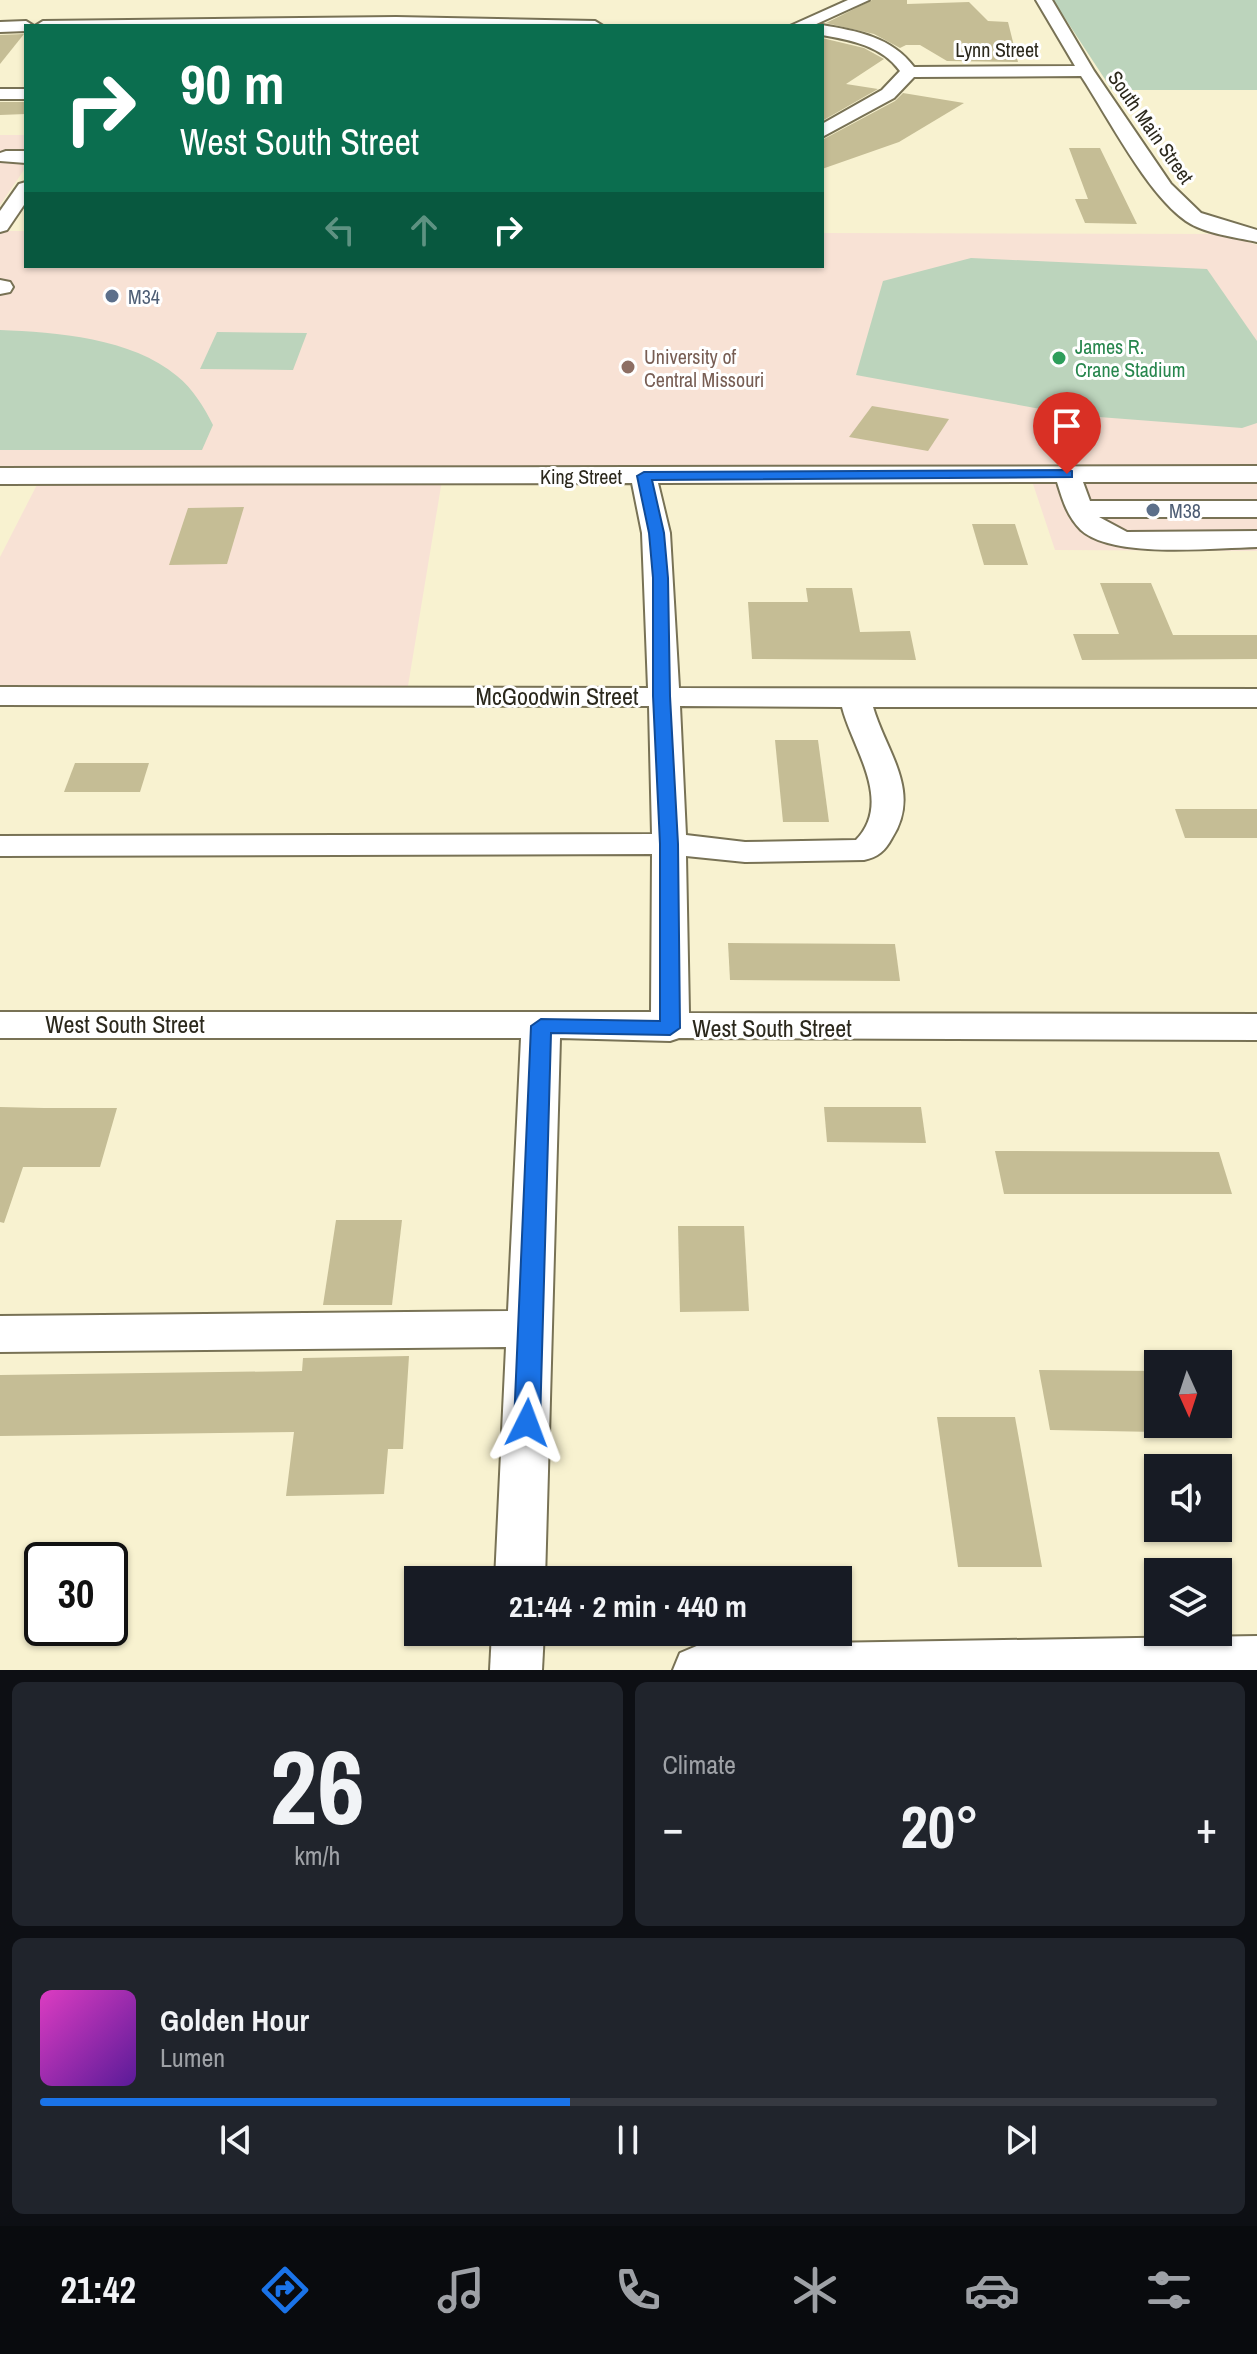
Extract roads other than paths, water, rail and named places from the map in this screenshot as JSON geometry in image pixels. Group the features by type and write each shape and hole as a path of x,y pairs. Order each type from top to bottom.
{"street":[{"path":"804,24 861,0"},
{"name":"South Main Street","path":"1044,0 1086,71 1164,188 1194,217 1222,228 1257,236"},
{"path":"75,24 302,17 530,24"},
{"path":"0,27 24,26"},
{"path":"824,30 877,43 902,59 909,72 888,94 824,131"},
{"name":"Lynn Street","path":"909,72 1086,71"},
{"path":"0,94 24,94"},
{"path":"0,226 24,191"},
{"path":"1067,474 1082,516 1097,530 1126,540 1257,539"},
{"name":"King Street","path":"0,476 1257,474"},
{"path":"644,476 658,548 669,844 670,1028"},
{"path":"1078,509 1257,509"},
{"name":"McGoodwin Street","path":"0,696 1257,698"},
{"path":"0,846 669,844 745,852 864,850 871,845 888,808 888,784 873,740 858,713 855,697"},
{"name":"West South Street","path":"0,1025 300,1023 670,1028 1257,1027"},
{"path":"521,1566 541,1026"},
{"path":"0,1334 531,1329"},
{"path":"516,1670 517,1646"},
{"path":"699,1670 1257,1660"}],"place":[{"name":"M34","path":"112,296"},
{"name":"James R. Crane Stadium","path":"1059,358"},
{"name":"University of Central Missouri","path":"628,367"},
{"name":"M38","path":"1153,510"}]}
